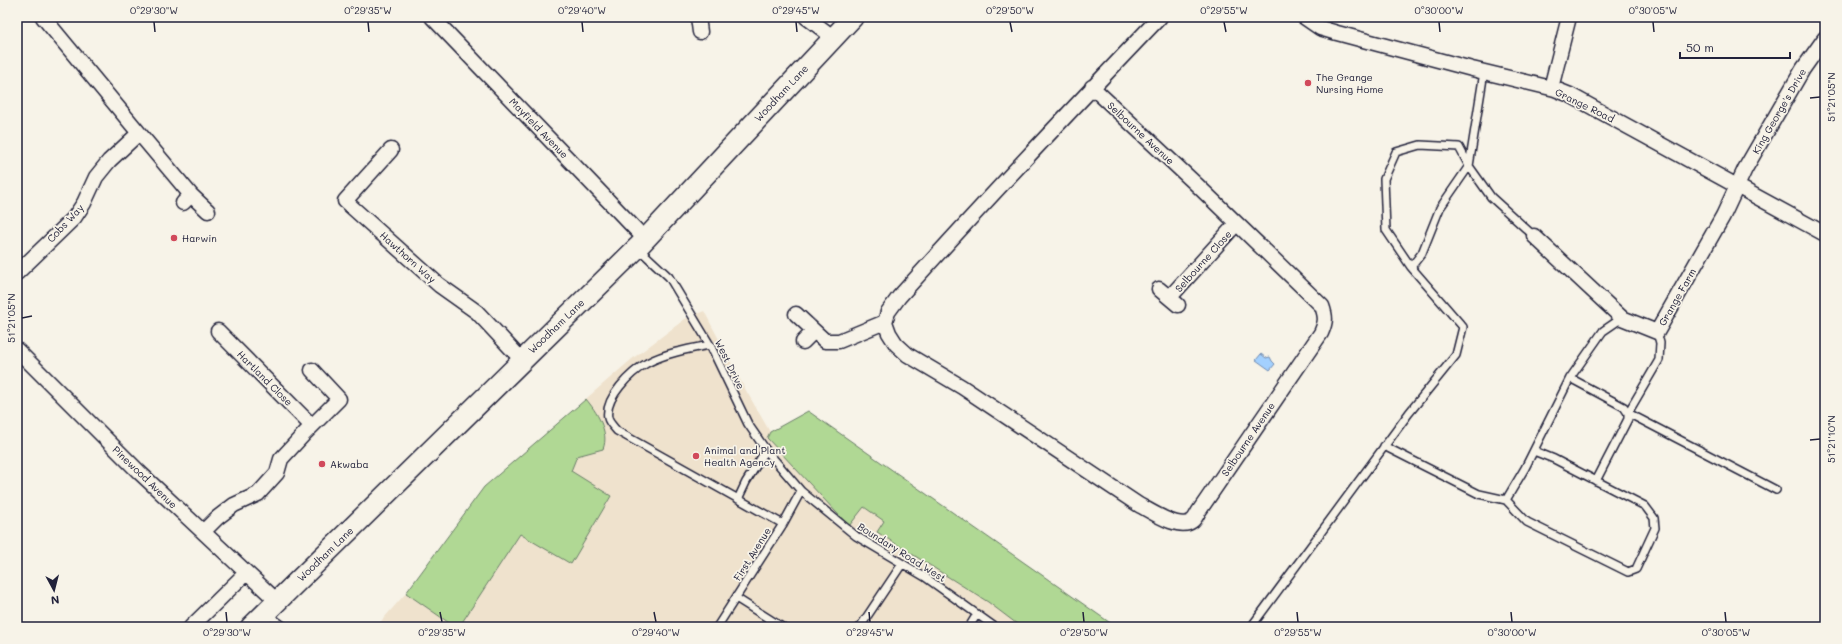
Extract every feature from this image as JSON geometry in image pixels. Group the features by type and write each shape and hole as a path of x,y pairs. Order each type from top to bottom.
{"main road":[{"name":"Woodham Lane","path":"251,627 641,243 853,17"}],"street":[{"path":"43,17 139,133 187,199 208,211"},
{"name":"Mayfield Avenue","path":"432,17 641,243"},
{"path":"698,17 700,32"},
{"path":"806,17 833,37"},
{"path":"796,314 824,341 839,341 885,322 888,312 899,297 981,206 1160,17"},
{"name":"Grange Road","path":"1304,17 1320,28 1337,33 1551,88 1589,104 1738,188 1825,234"},
{"path":"1551,88 1569,17"},
{"name":"King George's Drive","path":"1738,188 1745,169 1803,69 1825,38"},
{"name":"Selbourne Avenue","path":"885,322 888,333 896,344 908,355 962,387 1139,505 1167,520 1184,524 1192,522 1321,332 1326,322 1322,306 1092,88"},
{"name":"Cobs Way","path":"17,273 74,218 84,203 96,177 109,161 139,133"},
{"name":"Hawthorn Way","path":"392,150 345,201 439,285 477,312 522,360"},
{"name":"Grange Farm","path":"1534,236 1622,318 1657,332 1738,188"},
{"name":"Selbourne Close","path":"1169,297 1236,224"},
{"name":"Hartland Close","path":"218,331 312,426"},
{"path":"803,342 814,331"},
{"name":"Pinewood Avenue","path":"17,350 139,472 246,572 271,607"},
{"path":"203,532 216,518 234,505 258,494 277,474 281,459 339,399 312,370"},
{"path":"191,627 246,572"}],"lane":[{"path":"1411,267 1422,253 1440,208 1469,166 1484,72"},
{"path":"1251,627 1384,446 1456,355 1463,327 1411,267 1386,230 1384,179 1396,152 1420,145 1459,147 1469,166 1491,197 1534,236"},
{"name":"West Drive","path":"641,243 669,277 710,344 748,424 766,450 801,491"},
{"path":"1506,500 1534,451 1570,378 1603,331 1622,318"},
{"path":"1596,481 1628,419 1628,413 1659,360 1660,343 1657,332"},
{"path":"710,344 681,350 647,363 626,380 613,396 608,407 608,420 617,431 783,524"},
{"path":"1570,378 1624,407 1628,413 1776,490"},
{"path":"1384,446 1479,494 1506,500 1527,522 1628,572 1636,569 1655,528 1654,518 1645,506 1534,451"},
{"path":"738,499 746,482 766,450"},
{"name":"First Avenue","path":"717,627 783,524 801,491"},
{"name":"Boundary Road West","path":"801,491 856,536 925,577 995,627"},
{"path":"860,627 902,564"},
{"path":"736,598 782,627"},
{"path":"271,607 285,627"},
{"path":"969,627 977,614"}],"shaded area":[{"name":"Animal and Plant Health Agency","path":"704,311 744,387 770,432 808,411 1116,627 376,627 406,593 484,487 632,359 685,319"}],"green space":[{"path":"586,399 594,409 601,422 605,442 603,449 577,456 571,471 611,496 571,564 520,534 459,627 455,627 406,593 484,487"},
{"path":"808,411 1116,627 1021,627 988,602 877,532 884,521 864,507 849,526 767,438 770,432"}],"water":[{"path":"1261,354 1266,358 1270,357 1275,364 1270,370 1256,360"}],"place":[{"name":"The Grange Nursing Home","path":"1308,83"},
{"name":"Harwin","path":"174,238"},
{"name":"Animal and Plant Health Agency","path":"696,456"},
{"name":"Akwaba","path":"322,464"}]}
